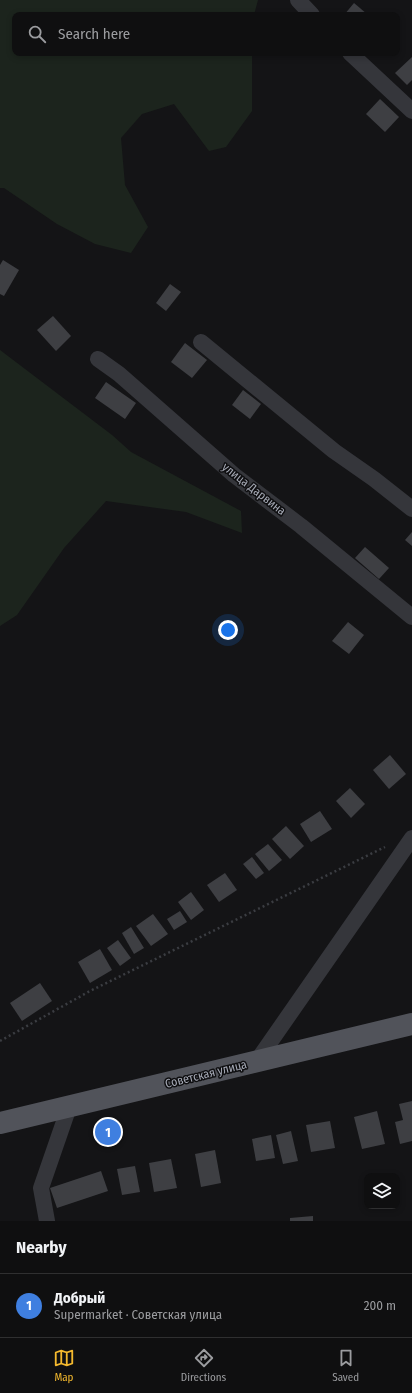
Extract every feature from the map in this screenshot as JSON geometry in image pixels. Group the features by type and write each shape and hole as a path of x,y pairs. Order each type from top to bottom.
{"main road":[{"name":"Советская улица","path":"0,1123 412,1024"}],"street":[{"path":"298,0 309,12"},
{"path":"353,56 412,111"},
{"path":"201,342 334,451 374,479 412,509"},
{"name":"улица Дарвина","path":"98,359 119,374 234,475 301,526 412,617"},
{"path":"258,1061 412,838"},
{"path":"47,1221 41,1188 69,1107"}],"path":[{"path":"0,1040 90,991 390,844"}],"shaded area":[{"path":"0,0 258,0 255,12 12,12 12,56 252,56 252,111 226,147 209,151 174,104 142,114 121,138 125,185 148,227 131,253 95,244 57,224 4,188 0,188"},
{"path":"0,350 112,435 131,452 241,511 242,533 186,512 106,501 64,548 17,615 0,626"}],"building":[{"path":"354,3 365,12 346,12"},
{"path":"412,57 412,80 407,85 395,73"},
{"path":"380,99 399,117 385,132 366,114"},
{"path":"3,260 19,270 4,296 0,294 0,265"},
{"path":"170,284 181,292 166,311 156,303"},
{"path":"53,316 71,336 56,351 37,330"},
{"path":"185,343 207,360 192,378 171,362"},
{"path":"106,382 136,403 125,419 95,398"},
{"path":"243,390 261,404 250,419 232,405"},
{"path":"412,532 412,546 405,540"},
{"path":"365,547 389,568 379,579 355,558"},
{"path":"348,622 364,635 349,654 332,641"},
{"path":"390,755 406,774 389,789 373,770"},
{"path":"350,788 365,804 351,818 336,801"},
{"path":"320,811 332,829 311,842 300,824"},
{"path":"286,826 304,846 290,859 272,839"},
{"path":"268,844 282,860 269,871 255,854"},
{"path":"252,857 264,873 256,879 243,864"},
{"path":"225,873 237,890 219,902 207,885"},
{"path":"191,892 204,910 191,920 178,902"},
{"path":"180,911 187,922 174,930 167,919"},
{"path":"153,914 168,934 151,946 136,926"},
{"path":"131,927 144,948 134,954 122,933"},
{"path":"118,940 131,958 120,966 107,948"},
{"path":"100,949 112,970 90,983 78,962"},
{"path":"40,983 52,1001 22,1021 10,1003"},
{"path":"412,1101 412,1141 400,1144 395,1122 403,1120 399,1104"},
{"path":"377,1111 385,1144 362,1149 354,1117"},
{"path":"330,1121 335,1148 311,1152 306,1125"},
{"path":"114,1123 118,1136 101,1141 97,1128"},
{"path":"291,1131 298,1161 283,1164 276,1135"},
{"path":"271,1135 275,1158 256,1161 252,1139"},
{"path":"215,1150 221,1183 201,1187 195,1154"},
{"path":"171,1159 177,1188 154,1192 149,1163"},
{"path":"135,1166 140,1192 122,1195 117,1169"},
{"path":"101,1171 108,1191 57,1208 50,1188"},
{"path":"313,1216 313,1221 290,1221 290,1218"}],"place":[{"name":"Добрый","path":"108,1132"}]}
